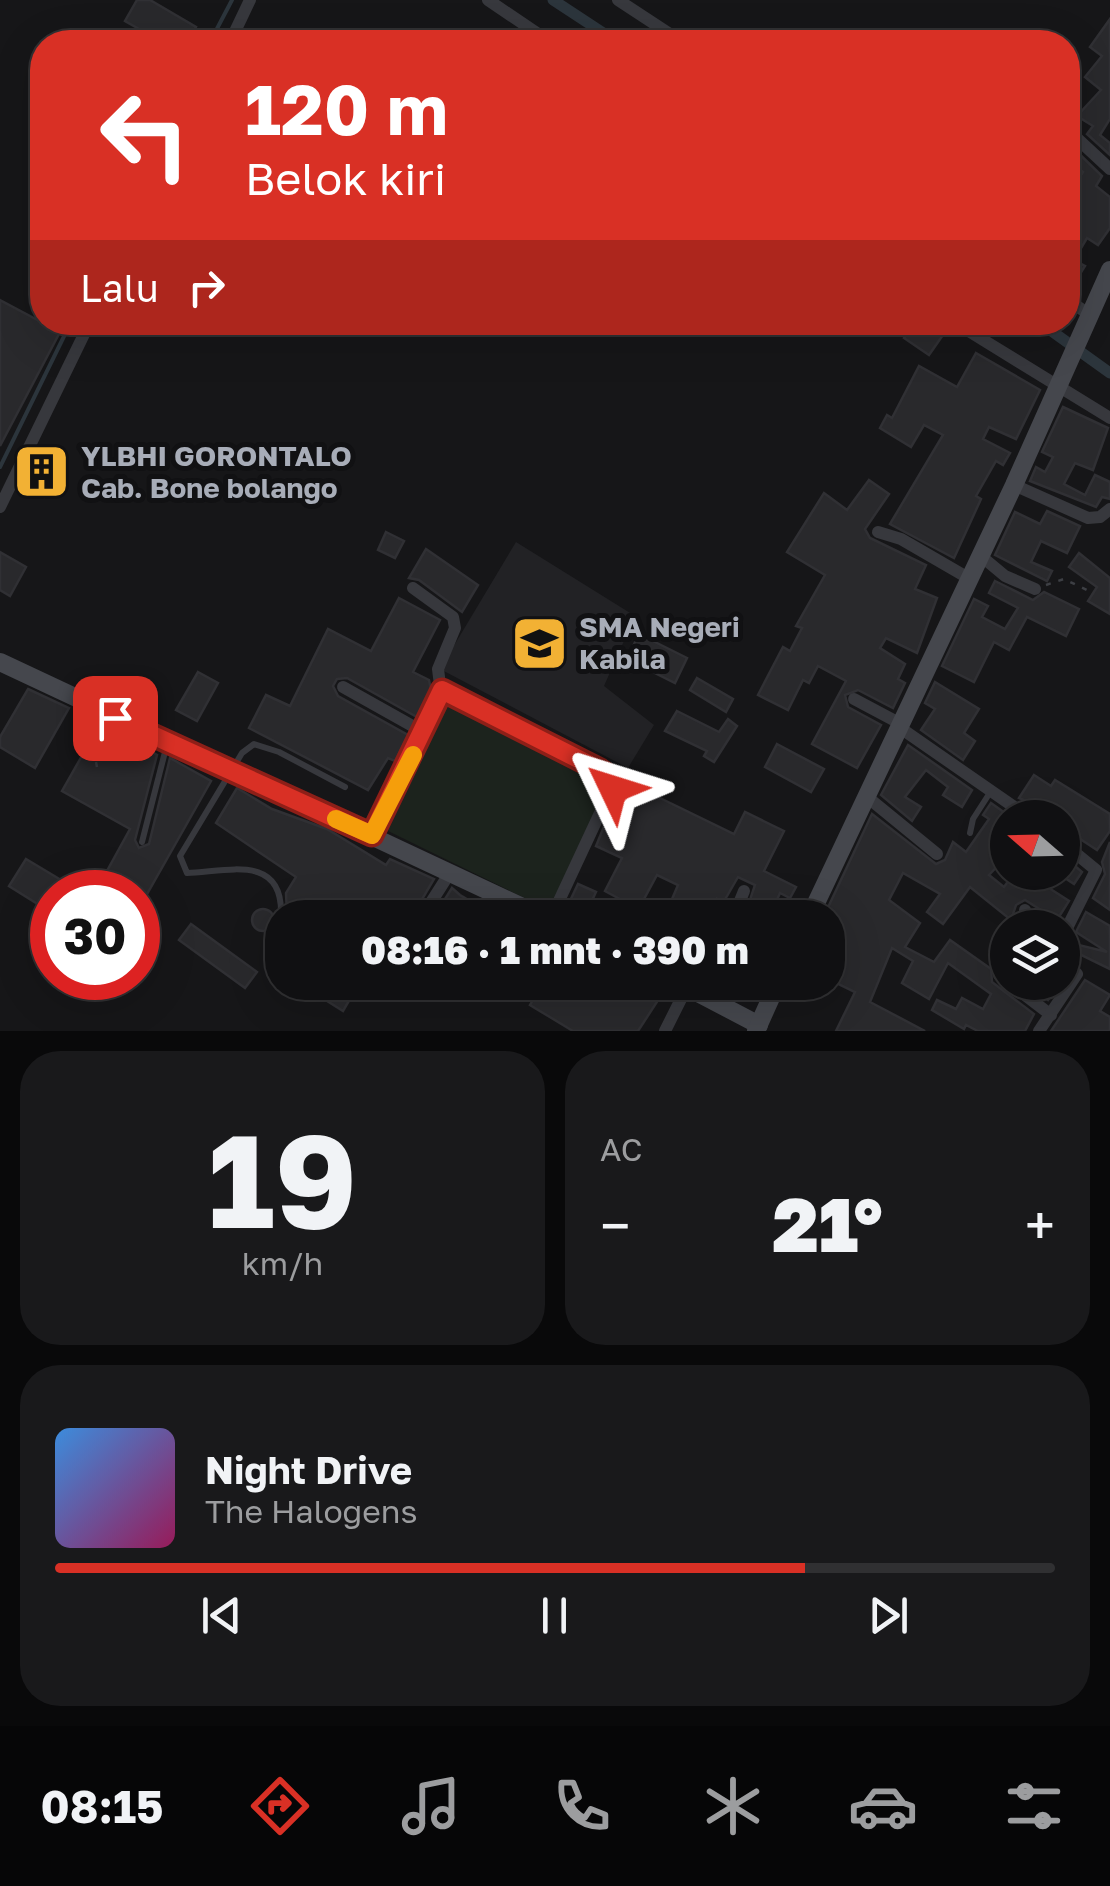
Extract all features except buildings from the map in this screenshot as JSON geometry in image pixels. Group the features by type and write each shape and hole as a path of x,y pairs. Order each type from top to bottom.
{"main road":[{"path":"817,900 1014,485 1110,270"},
{"path":"0,662 511,900"},
{"path":"708,1000 757,1028 770,1000"}],"street":[{"path":"236,30 250,0"},
{"path":"488,0 532,30"},
{"path":"618,0 664,30"},
{"path":"1080,141 1110,169"},
{"path":"1080,310 1089,317"},
{"path":"0,506 84,335"},
{"path":"976,335 1110,418"},
{"path":"1014,485 1092,519 1110,508"},
{"path":"878,532 901,539 970,578"},
{"path":"981,556 1015,582 1035,590"},
{"path":"372,835 442,690 438,668 455,622 439,604 413,588"},
{"path":"344,687 424,732"},
{"path":"442,690 611,778 613,789 558,900"},
{"path":"854,699 900,726 1005,800"},
{"path":"866,796 937,854"},
{"path":"1076,910 1096,870 1080,857"},
{"path":"432,900 451,871"},
{"path":"740,900 744,891"},
{"path":"665,1031 676,1000"},
{"path":"1031,1000 1051,1015"},
{"path":"1040,1031 1061,1000"}],"lane":[{"path":"142,842 168,742"},
{"path":"278,900 276,889 261,872 234,868 187,873 180,863 186,843 242,753 261,744 344,787"},
{"path":"580,759 589,744"},
{"path":"970,833 973,819 991,790"}],"path":[{"path":"1035,590 1064,579 1089,591"},
{"path":"97,767 95,757 115,718"}],"shaded area":[{"name":"SMA Negeri Kabila","path":"516,542 635,616 604,686 654,725 628,768 440,669"},
{"path":"449,691 612,775 556,900 529,900 380,827"}],"waterway":[{"path":"216,30 232,0"},
{"path":"553,0 599,30"},
{"path":"0,467 65,335"},
{"path":"1057,335 1110,373"}],"slow traffic":[{"path":"336,819 372,835 413,755"}],"place":[{"name":"YLBHI GORONTALO Cab. Bone bolango","path":"42,472"},
{"name":"SMA Negeri Kabila","path":"540,643"}],"route":[{"path":"115,718 372,835 442,690 600,770 614,782 613,789"}]}
